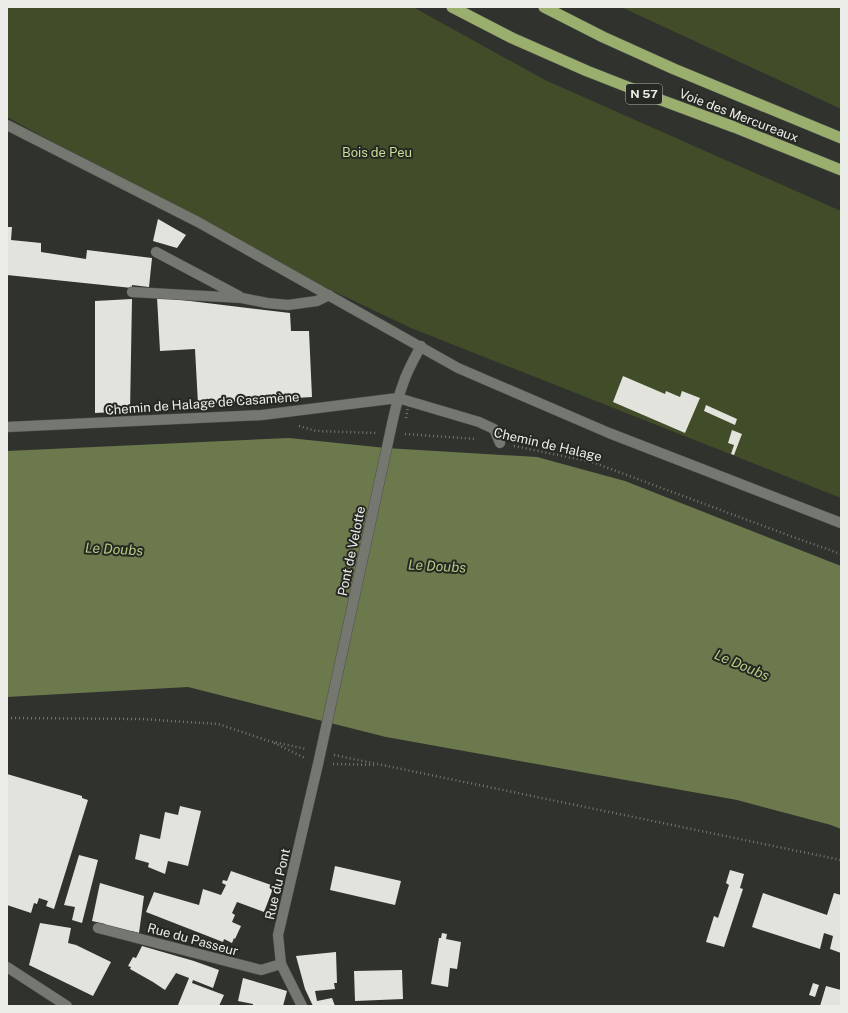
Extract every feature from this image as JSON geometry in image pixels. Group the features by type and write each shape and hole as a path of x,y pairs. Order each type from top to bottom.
{"highway":[{"name":"Voie des Mercureaux","path":"452,7 519,41 587,71 734,127 841,170"},
{"name":"Voie des Mercureaux","path":"544,7 603,37 674,69 841,138"}],"street":[{"path":"7,125 198,222 458,368 609,433 841,523"},
{"path":"156,252 242,298"},
{"path":"132,292 242,298 288,305 317,301 329,295"},
{"name":"Pont de Velotte","path":"318,764 398,398 406,373 421,346"},
{"path":"398,398 479,422 494,429 500,443"},
{"name":"Chemin de Halage de Casamène","path":"7,427 262,415 398,398"},
{"name":"Rue du Pont","path":"302,1006 281,964 278,935 318,764"},
{"name":"Rue du Passeur","path":"98,928 260,970 281,964"},
{"path":"7,967 67,1006"}],"path":[{"path":"296,425 316,431 383,433"},
{"name":"Chemin de Halage","path":"398,434 482,439 592,462 841,554"},
{"path":"7,718 142,719 218,724 269,741 307,749"},
{"path":"269,741 318,764 382,766"},
{"path":"330,754 841,860"}],"green space":[{"name":"Bois de Peu","path":"7,7 413,7 545,80 841,211 841,498 411,328 270,261 7,117"},
{"path":"621,7 841,7 841,109"}],"water":[{"name":"Le Doubs","path":"289,438 386,448 537,457 625,481 841,566 841,829 737,800 386,737 188,687 7,697 7,451"}],"building":[{"path":"158,219 186,235 177,248 153,241"},
{"path":"7,227 12,227 11,240 41,243 41,252 86,259 87,250 152,258 149,287 132,285 132,288 7,275"},
{"path":"157,297 290,313 291,331 309,331 312,397 198,404 195,349 160,351"},
{"path":"132,299 130,411 95,413 95,301"},
{"path":"623,376 665,394 666,391 680,397 682,391 700,398 685,433 613,402"},
{"path":"706,405 737,419 735,425 704,411"},
{"path":"732,430 742,434 734,455 731,454 734,445 728,443"},
{"path":"7,774 82,796 82,798 88,800 54,909 46,906 48,901 39,898 37,904 34,903 31,913 7,905"},
{"path":"180,806 201,811 188,866 168,861 165,874 148,867 149,863 135,859 140,834 160,839 165,812 178,815"},
{"path":"79,855 98,860 82,923 72,920 75,907 64,905"},
{"path":"335,866 401,881 395,905 330,890"},
{"path":"730,870 744,874 740,888 743,889 724,947 706,942 714,916 718,918 729,885 726,883"},
{"path":"231,871 274,886 264,912 237,902 232,913 235,915 232,922 241,926 232,943 224,939 223,942 146,912 154,892 199,905 203,889 221,895 226,885 222,883 223,880 227,881"},
{"path":"100,883 144,896 139,933 131,931 130,934 104,927 105,924 92,921"},
{"path":"763,893 827,915 834,893 841,895 841,953 830,949 833,936 824,933 820,949 752,927"},
{"path":"40,923 71,928 68,943 76,945 111,962 93,996 29,965"},
{"path":"442,933 447,934 446,939 461,942 457,969 450,968 448,987 431,984 439,938 441,938"},
{"path":"142,946 219,970 213,988 193,980 192,983 224,995 219,1006 178,1005 189,978 176,973 165,990 130,969 131,967 128,966 133,957 136,958"},
{"path":"336,952 337,983 334,983 335,989 315,991 317,1001 332,998 335,1006 313,1006 305,989 296,956"},
{"path":"402,970 403,999 355,1001 354,971"},
{"path":"243,978 287,991 283,1006 253,1006 253,1004 238,1001"},
{"path":"813,983 819,985 815,997 809,995"},
{"path":"826,986 841,990 841,1006 820,1006"}]}
